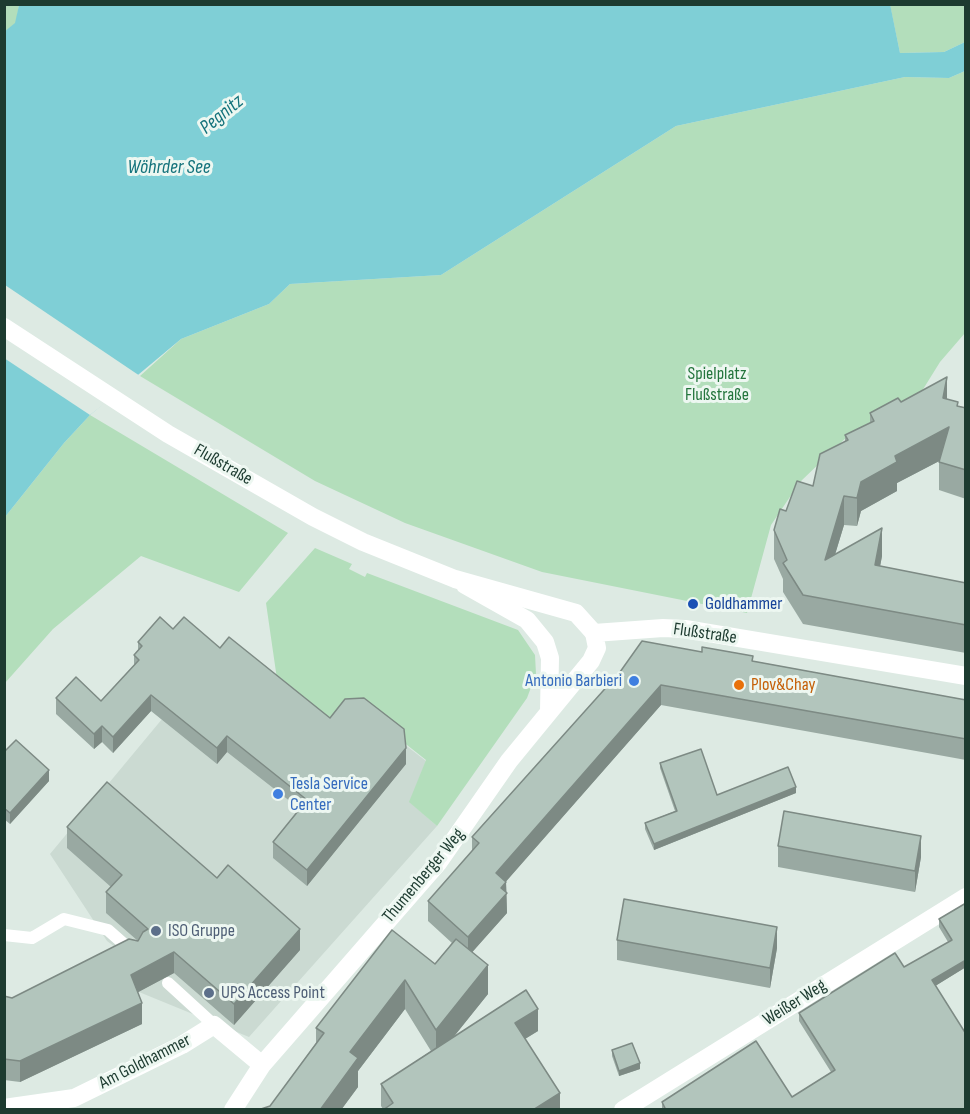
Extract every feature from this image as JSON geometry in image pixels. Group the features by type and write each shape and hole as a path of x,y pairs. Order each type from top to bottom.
{"street":[{"name":"Flußstraße","path":"4,327 116,401 313,517 363,542 455,579 566,609 584,619 594,633 663,628 685,629 966,676"},
{"name":"Flußstraße","path":"455,579 527,620 545,642 550,658 549,711"},
{"name":"Thumenberger Weg","path":"233,1110 262,1065 438,863 509,761 591,661 597,648 594,633"},
{"name":"Weißer Weg","path":"623,1110 966,897"},
{"name":"Am Goldhammer","path":"4,1108 74,1098 182,1045 214,1025 262,1065"}],"lane":[{"path":"4,935 32,938 64,919 108,930 135,954"},
{"name":"Am Goldhammer","path":"168,984 214,1025"}],"shaded area":[{"path":"226,642 229,652 404,744 426,761 410,802 437,826 249,1037 139,992 126,955 107,941 50,854"}],"green space":[{"path":"5,5 19,5 16,23 5,32"},
{"path":"890,5 965,5 965,42 944,52 900,53"},
{"name":"Spielplatz Flußstraße","path":"965,71 965,333 940,362 917,399 851,433 800,482 771,525 747,613 542,572 405,523 315,481 140,376 181,339 269,304 290,284 441,275 676,126 905,77 949,78"},
{"path":"90,415 288,533 239,592 141,556 53,629 5,683 5,517 64,443"},
{"path":"315,548 352,564 349,569 365,577 367,573 518,630 535,655 536,674 527,698 437,826 409,802 426,760 364,711 330,730 278,686 266,603"}],"water":[{"name":"Wöhrder See","path":"890,4 900,53 944,52 965,42 965,71 949,78 905,77 676,126 441,275 290,284 269,304 181,339 90,415 64,443 5,517 4,32 15,23 19,5"}],"pier":[{"path":"5,285 140,376 90,415 4,358"}],"building":[{"path":"947,377 943,398 958,402 957,406 966,408 966,470 939,462 949,427 895,456 897,462 861,482 857,498 844,496 825,560 882,528 875,565 966,583 966,625 803,595 783,563 787,560 774,530 780,509 786,511 797,481 813,486 820,454 848,440 845,435 874,421 870,413 898,398 901,402"},
{"path":"160,617 173,629 184,617 220,648 229,637 330,718 345,699 364,698 404,729 406,748 307,870 273,842 307,800 227,736 217,748 151,695 113,737 102,726 94,734 56,698 76,677 101,701 139,660 134,655 142,646 138,642"},
{"path":"642,641 702,652 702,647 753,656 752,661 966,700 966,739 661,685 496,873 506,882 501,888 507,893 468,937 428,901 479,843 472,837 620,672"},
{"path":"16,740 49,770 10,813 4,808 4,752"},
{"path":"701,749 717,795 788,767 796,787 654,844 645,823 677,811 660,763"},
{"path":"107,782 217,878 228,865 300,929 234,1004 174,952 131,975 142,1003 20,1061 4,1059 4,996 12,998 129,939 138,941 143,932 148,929 106,892 122,875 67,827"},
{"path":"784,811 921,836 915,871 778,846"},
{"path":"624,899 777,927 770,968 617,940"},
{"path":"966,903 966,960 932,980 966,1034 966,1109 666,1110 662,1102 756,1041 792,1097 835,1070 799,1013 895,953 904,967 952,940 939,919"},
{"path":"392,930 435,964 456,939 488,965 436,1030 405,980 350,1052 358,1058 320,1110 258,1110 270,1106 324,1033 316,1028"},
{"path":"526,990 538,1009 515,1023 560,1093 533,1110 383,1110 393,1103 381,1084"},
{"path":"632,1043 640,1063 619,1071 612,1050"}],"place":[{"name":"Goldhammer","path":"693,604"},
{"name":"Antonio Barbieri","path":"634,681"},
{"name":"Plov&Chay","path":"739,685"},
{"name":"Tesla Service Center","path":"278,794"},
{"name":"ISO Gruppe","path":"156,931"},
{"name":"UPS Access Point","path":"209,993"}],"water label":[{"name":"Pegnitz","path":"222,115"}]}
